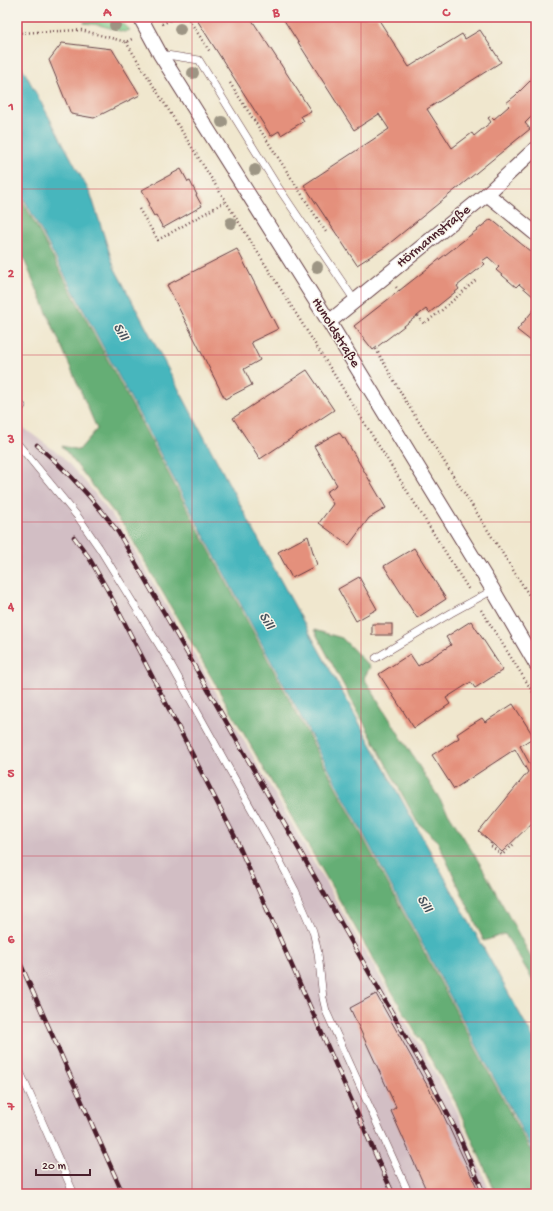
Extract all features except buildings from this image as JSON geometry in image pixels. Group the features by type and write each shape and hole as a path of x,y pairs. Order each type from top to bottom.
{"street":[{"name":"Hunoldstraße","path":"140,17 160,54 328,322 532,654 536,664"},
{"name":"Hörmannstraße","path":"328,322 487,194 536,148"},
{"path":"487,194 536,234"}],"lane":[{"path":"160,54 199,60 276,184 355,301"},
{"path":"17,443 78,516 100,549 170,664 271,844 295,890 313,931 318,953 326,1011 410,1194"},
{"path":"376,658 451,613 493,590"},
{"path":"17,1065 74,1194"}],"path":[{"path":"186,17 214,58"},
{"path":"18,33 81,30 126,42 147,32"},
{"path":"126,42 536,696"},
{"path":"227,78 329,238"},
{"path":"139,210 158,240 225,202"},
{"path":"418,316 424,324 476,280"},
{"path":"376,349 405,400 536,606"},
{"path":"491,843 490,845 502,855 515,843"}],"shaded area":[{"path":"17,423 62,456 88,485 121,527 453,1104 491,1194 17,1194"}],"green space":[{"path":"104,20 118,22 130,30 124,32 99,25 84,23"},
{"path":"17,190 536,1161 536,1194 496,1194 456,1103 125,527 62,446 79,450 97,429 17,243"},
{"path":"314,630 342,638 370,667 364,678 482,867 536,966 536,985 505,934 484,941 437,840 417,822"}],"water":[{"name":"Sill","path":"17,58 91,195 114,267 271,563 536,1043 536,1157 17,186"}],"railway":[{"path":"37,445 80,486 118,532 427,1074 459,1136 484,1194"},
{"path":"74,537 88,556 107,589 234,835 393,1194"},
{"path":"17,956 123,1194"}]}
